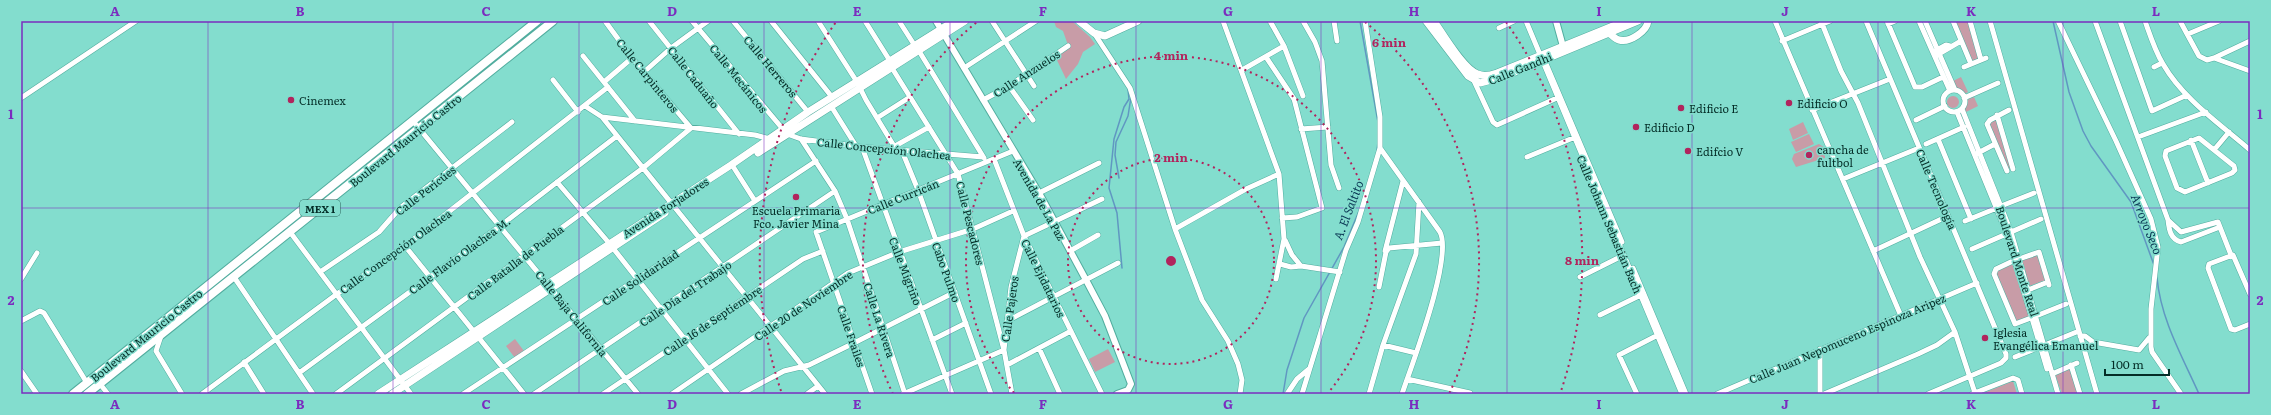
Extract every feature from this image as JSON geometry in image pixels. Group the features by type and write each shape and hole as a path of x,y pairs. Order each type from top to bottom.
{"main road":[{"name":"Boulevard Mauricio Castro","path":"73,394 537,21"},
{"name":"Boulevard Mauricio Castro","path":"87,394 553,21"},
{"name":"Avenida Forjadores","path":"943,32 954,21"},
{"name":"Avenida Forjadores","path":"673,205 734,168 784,133 832,106 890,61 917,48 965,21"},
{"path":"1079,21 1094,32 1105,36 1138,21"},
{"name":"Calle Gandhi","path":"1426,21 1474,81 1480,83 1494,80 1625,21"},
{"name":"Calle Gandhi","path":"1434,21 1468,66 1478,74 1497,73 1541,58"},
{"name":"Calle Gandhi","path":"1564,48 1609,33 1638,21"},
{"path":"1609,33 1620,40 1628,40 1644,31 1648,21"},
{"path":"520,48 526,39 527,29"},
{"name":"Avenida Forjadores","path":"378,394 403,382 673,205 770,139 784,133 808,112 832,96 859,85 892,68 917,48"},
{"name":"Avenida Forjadores","path":"392,394 403,382"}],"street":[{"path":"21,98 136,21"},
{"name":"Calle Carpinteros","path":"605,21 632,58 691,128"},
{"name":"Calle Caduaño","path":"649,21 739,134"},
{"name":"Calle Mecánicos","path":"692,21 784,133"},
{"path":"644,72 671,48 708,21"},
{"name":"Calle Herreros","path":"733,21 808,112"},
{"path":"771,21 832,96"},
{"name":"Cabo Pulmo","path":"818,21 859,85 877,118 898,149 918,190 990,394"},
{"path":"865,21 890,61"},
{"path":"899,21 986,162"},
{"name":"Avenida de La Paz","path":"936,21 1039,193 1105,316 1131,384 1128,390 1117,394"},
{"path":"992,21 1034,86"},
{"path":"964,68 1036,21"},
{"path":"1223,21 1279,174 1284,239 1276,279"},
{"path":"1270,21 1284,46 1302,96"},
{"path":"1303,21 1316,42 1322,61 1332,168 1339,188"},
{"path":"1334,21 1337,41"},
{"path":"1302,394 1346,250 1353,237 1365,202 1380,148 1380,117 1365,21"},
{"path":"1499,28 1514,21"},
{"path":"1526,21 1541,58"},
{"path":"1556,21 1564,48"},
{"path":"1775,21 1782,41 1901,316"},
{"path":"1782,41 1822,23 1830,21"},
{"name":"Calle Tecnología","path":"1866,21 1977,283 2006,358 2001,363 1969,377"},
{"path":"1895,21 1887,22 1915,86 1922,86 1943,77"},
{"path":"1918,21 1936,53 1952,91"},
{"path":"1925,21 1943,77 1952,91 1961,93 1964,98 1965,102 1960,110 1949,110 1945,106 1945,97 1952,91"},
{"path":"1953,21 1971,64"},
{"path":"1964,67 1984,59 1970,21"},
{"path":"1990,21 2097,394"},
{"path":"2058,21 2116,141 2151,219 2158,247 2150,337 2152,352 2180,394"},
{"path":"2095,21 2168,220 2169,232 2174,239 2181,242 2220,227"},
{"path":"2120,21 2152,111 2187,95"},
{"path":"2145,21 2162,63 2187,95 2250,150"},
{"path":"2180,21 2199,56 2207,60 2250,41"},
{"path":"2188,34 2219,21"},
{"path":"1822,23 1841,71 1854,95 1911,233 1955,332 1974,394 2010,378 2016,378 2022,394"},
{"path":"1094,32 1130,88 1175,229 1202,300 1228,341 1236,359 1242,380 1240,394"},
{"path":"1936,53 1961,41"},
{"name":"Calle Anzuelos","path":"983,100 1009,86 1068,46"},
{"path":"1242,70 1284,46"},
{"path":"583,56 635,121"},
{"path":"1266,57 1294,99 1322,208 1297,217 1282,218"},
{"path":"604,82 632,58"},
{"name":"Calle Johann Sebastián Bach","path":"1541,58 1573,138 1624,254 1682,394"},
{"name":"Calle Johann Sebastián Bach","path":"1541,58 1686,394"},
{"path":"2214,58 2250,71"},
{"path":"2154,67 2162,63"},
{"name":"Calle Pescadores","path":"892,68 948,154 958,174 1004,350 1012,394"},
{"path":"1812,110 1854,95 1890,79"},
{"path":"553,80 578,112"},
{"path":"1474,81 1493,122 1497,125 1557,98"},
{"path":"1964,98 1998,83"},
{"path":"1009,86 1033,120"},
{"name":"Calle Concepción Olachea","path":"202,394 275,339 405,246 608,87"},
{"path":"877,118 910,97"},
{"path":"585,106 602,117 825,394"},
{"name":"Calle Migriño","path":"832,106 859,147 952,394"},
{"path":"1916,120 1945,106"},
{"name":"Boulevard Monte Real","path":"1960,110 1964,127 1976,152"},
{"name":"Boulevard Monte Real","path":"1960,110 2009,233 2056,394"},
{"path":"2007,171 1987,124 1997,116 2009,110"},
{"path":"2138,137 2206,112"},
{"path":"1997,116 2013,168"},
{"path":"602,117 673,124 691,128 755,135 770,139"},
{"name":"Calle Baja California","path":"413,121 638,394"},
{"name":"Calle Pericúes","path":"320,272 379,232 400,208 512,122"},
{"path":"898,149 929,127"},
{"path":"1301,129 1328,127"},
{"path":"1926,144 1964,127"},
{"name":"Calle Batalla de Puebla","path":"336,394 386,359 455,306 643,168 691,128"},
{"path":"1993,131 2007,171"},
{"path":"2214,150 2229,132"},
{"name":"Calle Concepción Olachea","path":"784,133 802,139 859,147 983,157"},
{"name":"Calle Flavio Olachea M.","path":"299,374 430,276 500,226 617,136"},
{"path":"1527,157 1573,138"},
{"path":"2199,138 2214,150 2234,166 2235,170 2208,183 2185,192 2181,192 2177,188 2165,156 2166,151 2199,138"},
{"name":"Calle La Rivera","path":"802,139 835,191 863,267 904,394"},
{"path":"1938,139 1968,220 2034,193"},
{"path":"2191,140 2208,183"},
{"path":"1976,152 1995,144"},
{"path":"1380,148 1440,232 1442,243 1437,284 1402,394"},
{"path":"1843,179 1919,148"},
{"name":"Calle Curricán","path":"816,232 1013,151"},
{"name":"Calle Ejidatarios","path":"994,159 1024,236 1102,394"},
{"name":"Calle Solidaridad","path":"463,394 816,161"},
{"path":"1039,193 1099,163"},
{"path":"2007,171 2019,166"},
{"path":"734,168 755,201"},
{"path":"1175,229 1246,189 1279,174"},
{"path":"1383,259 1403,181"},
{"path":"557,182 611,246 728,394"},
{"name":"Calle Día del Trabajo","path":"534,394 723,268 835,191"},
{"path":"1024,236 1102,199"},
{"path":"1369,394 1383,345 1414,260 1417,245 1419,202"},
{"name":"Calle 20 de Noviembre","path":"672,394 848,273 899,252 973,228 1013,211"},
{"path":"1873,251 1948,216"},
{"path":"1972,249 2041,218"},
{"path":"2168,220 2181,232 2216,222 2220,227 2231,255 2235,256 2250,294"},
{"path":"290,232 411,394"},
{"name":"Calle Frailes","path":"816,232 872,394"},
{"path":"1070,251 1098,235"},
{"name":"Calle Pajeros","path":"1004,350 1011,283 1024,236"},
{"path":"1284,239 1292,255 1301,266"},
{"path":"1379,287 1388,248 1442,243"},
{"path":"405,246 455,306 524,394"},
{"name":"Calle 16 de Septiembre","path":"603,394 803,259 823,251"},
{"path":"2028,290 2048,284 2039,252 1996,269 1994,274 2015,324 2066,304"},
{"path":"21,279 37,253"},
{"path":"1580,277 1624,254"},
{"path":"2231,255 2209,264 2208,268 2231,329 2235,330 2250,324"},
{"name":"Boulevard Monte Real","path":"2017,260 2028,290 2034,317"},
{"path":"1008,321 1118,263"},
{"path":"1280,264 1291,267 1301,266 1340,272"},
{"path":"234,277 313,394"},
{"name":"Calle Juan Nepomuceno Espinoza Aripez","path":"1717,394 1977,283"},
{"path":"741,394 784,371 803,366 854,343 955,292"},
{"path":"1600,315 1641,295"},
{"path":"21,321 40,311 44,313 87,383"},
{"path":"932,340 966,323"},
{"path":"1007,365 1071,331"},
{"path":"1824,394 1918,354 1937,345 1955,332"},
{"path":"2015,357 2079,333 2093,342 2152,352"},
{"path":"1637,394 1619,355 1658,335"},
{"path":"161,336 156,351 182,394"},
{"path":"2140,350 2150,337"},
{"path":"2084,350 2093,342"},
{"path":"1383,345 1416,353"},
{"name":"Boulevard Monte Real","path":"2042,346 2052,374 2056,394"},
{"path":"1039,348 1060,394"},
{"path":"1820,349 1820,394"},
{"path":"904,394 1004,350"},
{"path":"244,362 264,394"},
{"path":"2052,374 2077,363"},
{"path":"2071,366 2080,394"},
{"path":"1287,394 1297,379 1309,368"},
{"path":"21,371 37,394"},
{"path":"1928,394 1969,377"},
{"path":"1408,379 1470,393"},
{"path":"100,384 108,394"},
{"path":"807,394 818,386"}],"shaded area":[{"path":"1054,21 1072,21 1090,37 1095,44 1083,52 1078,64 1066,79 1055,56 1069,48 1063,31 1056,27"},
{"path":"1954,21 1968,21 1980,60 1972,63"},
{"path":"1961,77 1968,92 1964,94 1957,90 1951,82"},
{"path":"1951,96 1955,96 1959,102 1955,108 1951,108 1947,104 1947,100"},
{"path":"1974,97 1978,106 1964,113 1963,110 1967,100"},
{"path":"1996,119 2012,168 2007,169 1988,123"},
{"path":"1803,122 1808,133 1793,140 1789,129"},
{"path":"1809,134 1814,144 1796,152 1791,142"},
{"name":"cancha de fultbol","path":"1819,144 1825,148 1825,158 1796,167 1792,159 1794,154"},
{"path":"2038,252 2046,280 2029,286 2022,260"},
{"path":"2012,263 2029,317 2016,324 1994,271"},
{"path":"515,339 524,351 515,358 506,346"},
{"path":"1108,349 1115,362 1095,372 1089,359"},
{"path":"2070,367 2078,394 2062,394 2055,374"},
{"path":"2013,381 2017,394 1981,394"}],"waterway":[{"name":"A. El Saltito","path":"1360,21 1378,122"},
{"name":"Arroyo Seco","path":"2053,21 2069,92 2083,131 2091,146 2131,202 2154,265"},
{"path":"1122,268 1117,213 1109,188 1114,139 1124,107 1129,99 1128,89"},
{"path":"1119,178 1115,155 1116,142 1128,116 1131,97"},
{"name":"A. El Saltito","path":"1377,152 1378,141"},
{"name":"A. El Saltito","path":"1283,394 1287,370 1304,318 1344,247 1359,211"},
{"name":"Arroyo Seco","path":"2157,278 2159,293 2173,338 2199,394"}],"place":[{"name":"Cinemex","path":"291,100"},
{"name":"Edificio O","path":"1789,103"},
{"name":"Edificio E","path":"1681,108"},
{"name":"Edificio D","path":"1636,127"},
{"name":"Edifcio V","path":"1688,151"},
{"name":"cancha de fultbol","path":"1809,155"},
{"name":"Escuela Primaria Fco. Javier Mina","path":"796,197"},
{"name":"Iglesia Evangélica Emanuel","path":"1985,338"}]}
